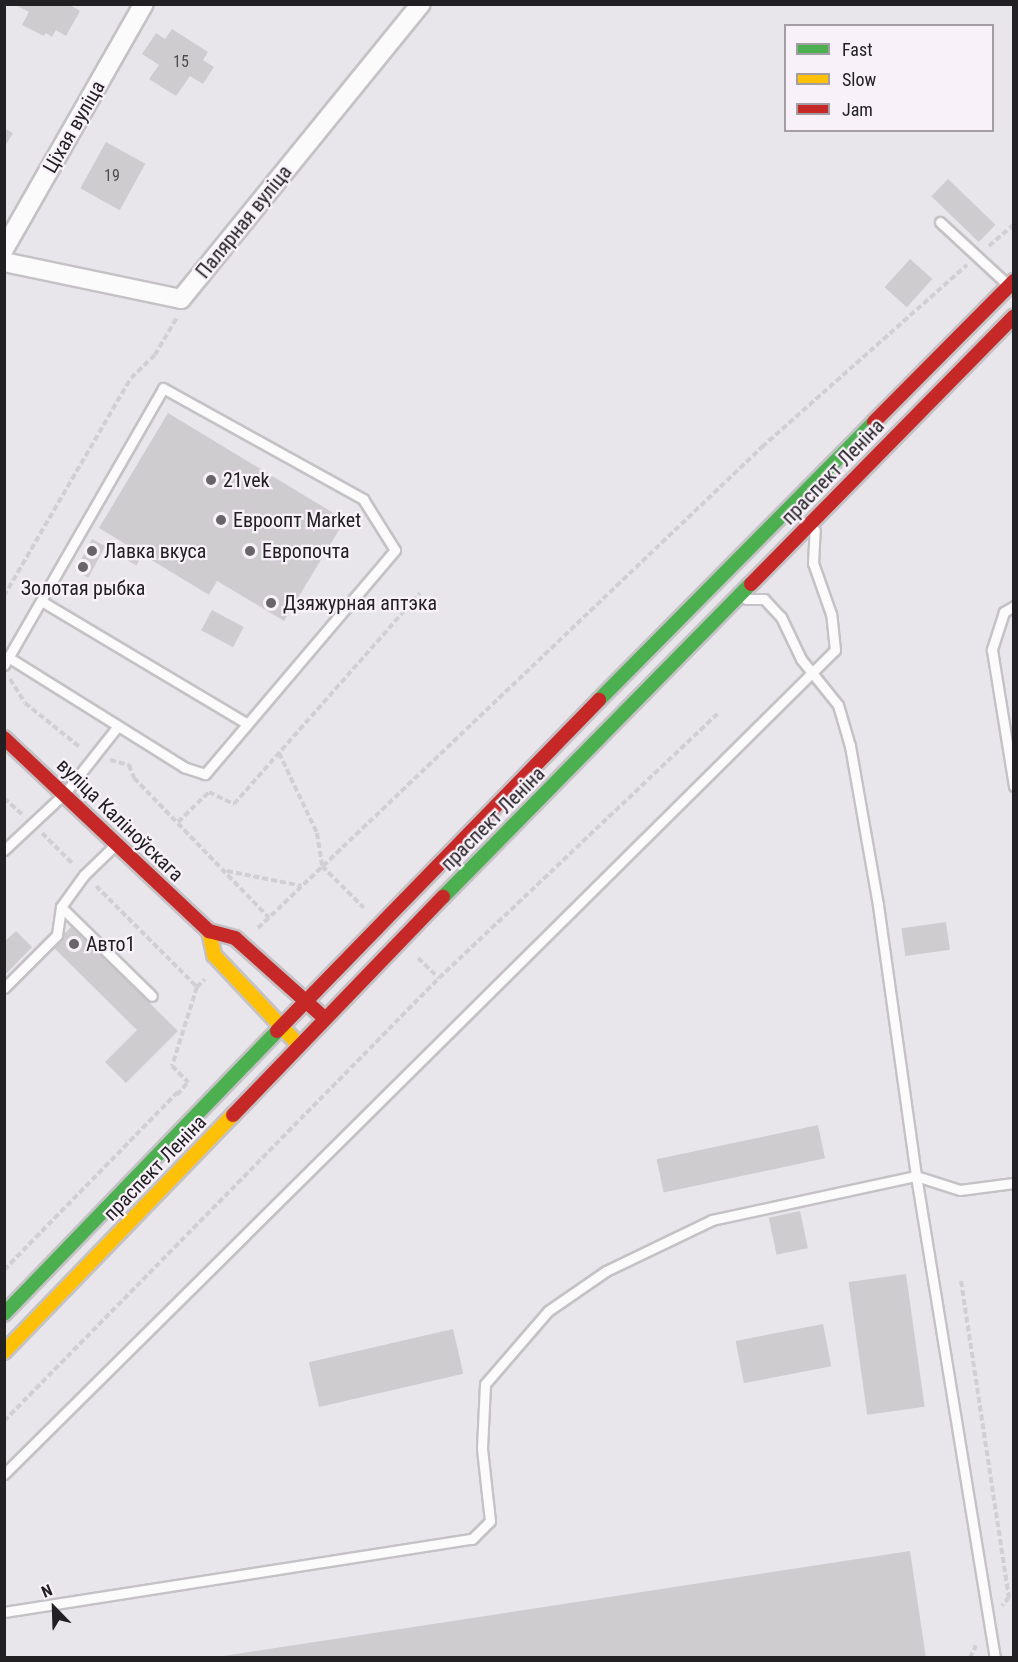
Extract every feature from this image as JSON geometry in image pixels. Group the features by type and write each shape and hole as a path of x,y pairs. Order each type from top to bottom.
{"main road":[{"name":"праспект Леніна","path":"4,1314 306,1001 1011,283"},
{"name":"праспект Леніна","path":"4,1352 325,1018 1014,316"},
{"name":"вуліца Каліноўскага","path":"4,738 209,931 235,938 325,1018"},
{"name":"вуліца Каліноўскага","path":"209,931 214,955 300,1045"}],"street":[{"name":"Ціхая вуліца","path":"4,249 144,4"},
{"name":"Палярная вуліца","path":"181,299 421,4"},
{"path":"4,262 181,299"}],"lane":[{"path":"940,222 1011,283"},
{"path":"163,388 363,499 395,550 205,774 189,770 8,662 163,388"},
{"path":"4,1474 835,650 831,614 813,562 816,517"},
{"path":"736,599 764,599 781,617 812,675 838,705 850,746 885,951 916,1176 995,1658"},
{"path":"43,602 246,723"},
{"path":"1014,606 1004,612 992,650 1014,786"},
{"path":"4,850 65,794 99,755 118,726"},
{"path":"4,988 57,935 61,907 84,875 117,843"},
{"path":"61,907 152,996"},
{"path":"4,1612 472,1539 490,1521 482,1448 485,1384 548,1311 606,1271 712,1220 916,1176 960,1190 1014,1183"}],"path":[{"path":"279,752 317,833 322,866 762,447 1014,224"},
{"path":"4,596 131,378 155,355 176,325 181,299"},
{"path":"178,822 209,792 234,804 420,593"},
{"path":"4,670 25,703 80,747 129,765 134,778 227,871 269,918"},
{"path":"4,1421 439,978 718,713"},
{"path":"4,798 197,987 172,1066 188,1082 4,1270"},
{"path":"227,871 302,886"},
{"path":"962,1281 1009,1597 990,1622 970,1658"}],"building":[{"path":"14,4 68,4 80,11 66,36 56,30 52,37 46,33 44,36 22,25 29,12"},
{"path":"172,29 208,52 203,60 214,67 203,84 190,76 176,96 149,79 159,65 142,54 156,33 165,39"},
{"path":"4,128 13,133 4,148"},
{"path":"106,142 145,164 120,210 80,188"},
{"path":"948,179 995,225 979,242 931,196"},
{"path":"910,259 932,279 907,307 885,287"},
{"path":"168,413 345,520 284,621 217,581 209,595 99,528"},
{"path":"92,539 105,546 88,578 75,571"},
{"path":"121,544 142,556 136,566 115,554"},
{"path":"212,610 244,627 233,647 201,630"},
{"path":"946,922 950,950 905,956 901,928"},
{"path":"72,926 178,1031 126,1083 105,1062 137,1030 52,946"},
{"path":"16,931 32,947 4,976 4,942"},
{"path":"818,1125 825,1158 664,1193 657,1159"},
{"path":"800,1211 808,1248 777,1255 769,1218"},
{"path":"906,1274 925,1407 867,1415 849,1282"},
{"path":"823,1324 831,1366 744,1383 736,1341"},
{"path":"453,1329 463,1374 319,1407 309,1362"},
{"path":"910,1551 926,1658 223,1658 223,1656"}],"traffic: fast":[{"path":"599,700 874,422"},
{"path":"443,897 751,584"},
{"path":"4,1314 277,1031"}],"traffic: slow":[{"path":"209,931 214,955 296,1042"},
{"path":"4,1352 233,1115"}],"traffic: jam":[{"path":"874,422 1014,281"},
{"path":"751,584 1014,316"},
{"path":"277,1031 599,700"},
{"path":"4,738 209,931 235,938 320,1014"},
{"path":"233,1115 443,897"}],"place":[{"name":"21vek","path":"211,480"},
{"name":"Евроопт Market","path":"221,520"},
{"name":"Лавка вкуса","path":"92,551"},
{"name":"Европочта","path":"250,551"},
{"name":"Золотая рыбка","path":"83,567"},
{"name":"Дзяжурная аптэка","path":"271,603"},
{"name":"Авто1","path":"74,944"}]}
